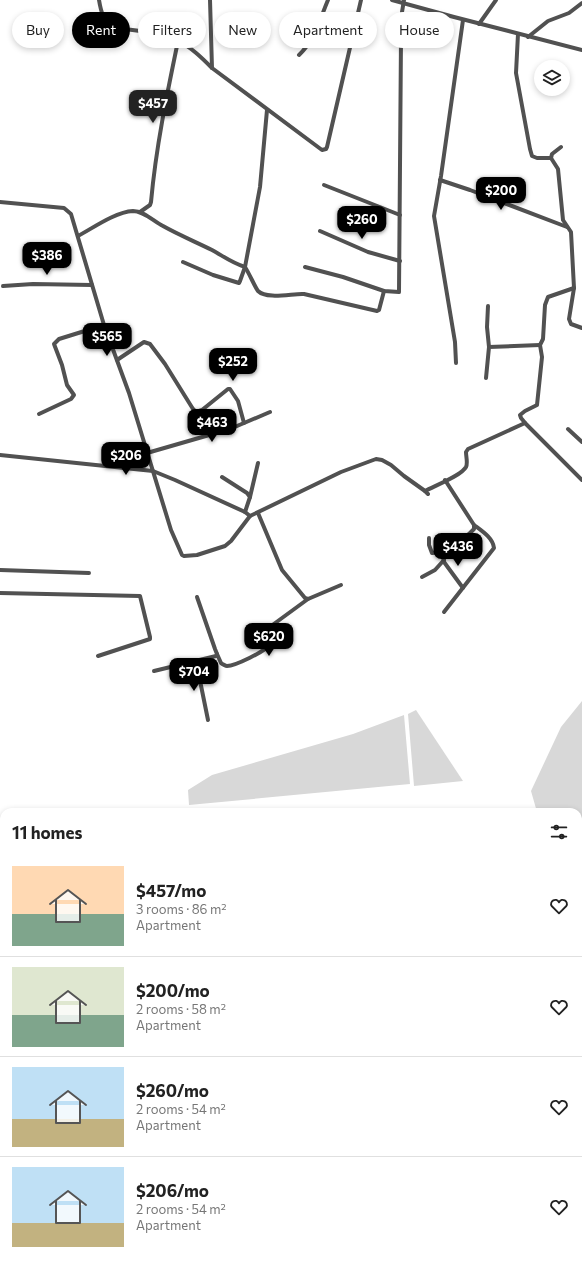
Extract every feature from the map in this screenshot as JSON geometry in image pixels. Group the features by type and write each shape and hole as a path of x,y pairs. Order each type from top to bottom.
{"street":[{"path":"99,0 103,16 107,23 113,27 138,32"},
{"path":"210,0 212,68"},
{"path":"299,55 307,48 312,39 328,0"},
{"path":"189,48 197,53 212,68 320,149 326,149 362,0"},
{"path":"392,0 404,2 463,20 582,50"},
{"path":"479,24 496,0"},
{"path":"305,267 343,277 384,291 399,292 401,38 404,2"},
{"path":"528,37 548,21 569,13 582,3"},
{"path":"456,363 454,335 434,216 463,20"},
{"path":"518,34 516,73 530,149 532,156 537,158 552,158"},
{"path":"140,212 150,205 151,202 153,174 177,48"},
{"path":"183,262 213,275 239,283 245,267 260,187 268,110"},
{"path":"561,147 552,154 552,158 558,169 563,220 571,232 574,288 569,320 571,324 582,328"},
{"path":"440,180 568,227"},
{"path":"324,185 400,214"},
{"path":"0,202 64,208 71,214 104,325 129,393 171,530 182,555 184,556 196,555 226,546 250,516 341,472 376,459 382,460 426,492 445,480 457,476 463,471 466,466 466,452 468,449 525,423"},
{"path":"78,236 119,214 140,212 161,226 202,247 212,250 235,264 245,267 258,291 263,294 279,296 297,293 304,294 378,311 384,291"},
{"path":"320,231 368,252 400,261"},
{"path":"3,286 33,284 92,285"},
{"path":"574,288 548,297 545,305 543,339 540,345 542,358 537,405 520,415 525,423 582,480"},
{"path":"486,378 489,347 486,326 488,306"},
{"path":"39,414 71,398 74,395 66,385 62,365 55,349 54,344 56,341 104,325"},
{"path":"117,360 144,342 147,342 165,364 196,412 202,410 230,389 238,402 244,423"},
{"path":"489,347 540,345"},
{"path":"147,453 230,429 270,412"},
{"path":"568,429 582,442"},
{"path":"0,455 153,471 245,512 250,516"},
{"path":"245,512 258,463"},
{"path":"222,477 250,497"},
{"path":"444,612 494,548 490,538 474,525 445,480"},
{"path":"258,512 282,570 305,598 308,599"},
{"path":"429,538 430,550 432,552 442,552 469,534 474,529 474,525"},
{"path":"442,552 444,560 463,588"},
{"path":"422,577 435,570 444,560"},
{"path":"0,570 89,573"},
{"path":"197,597 216,654 221,663 226,666 234,664 264,650 269,646 271,639 267,629 308,599 341,585"},
{"path":"0,593 140,596 150,639 98,656"},
{"path":"154,671 216,656 216,654"},
{"path":"196,661 208,720"}],"shaded area":[{"path":"582,701 582,808 536,808 531,791 561,727"},
{"path":"416,710 463,781 414,786 408,714"},
{"path":"404,715 410,784 189,805 188,790 212,775 353,734"}]}
